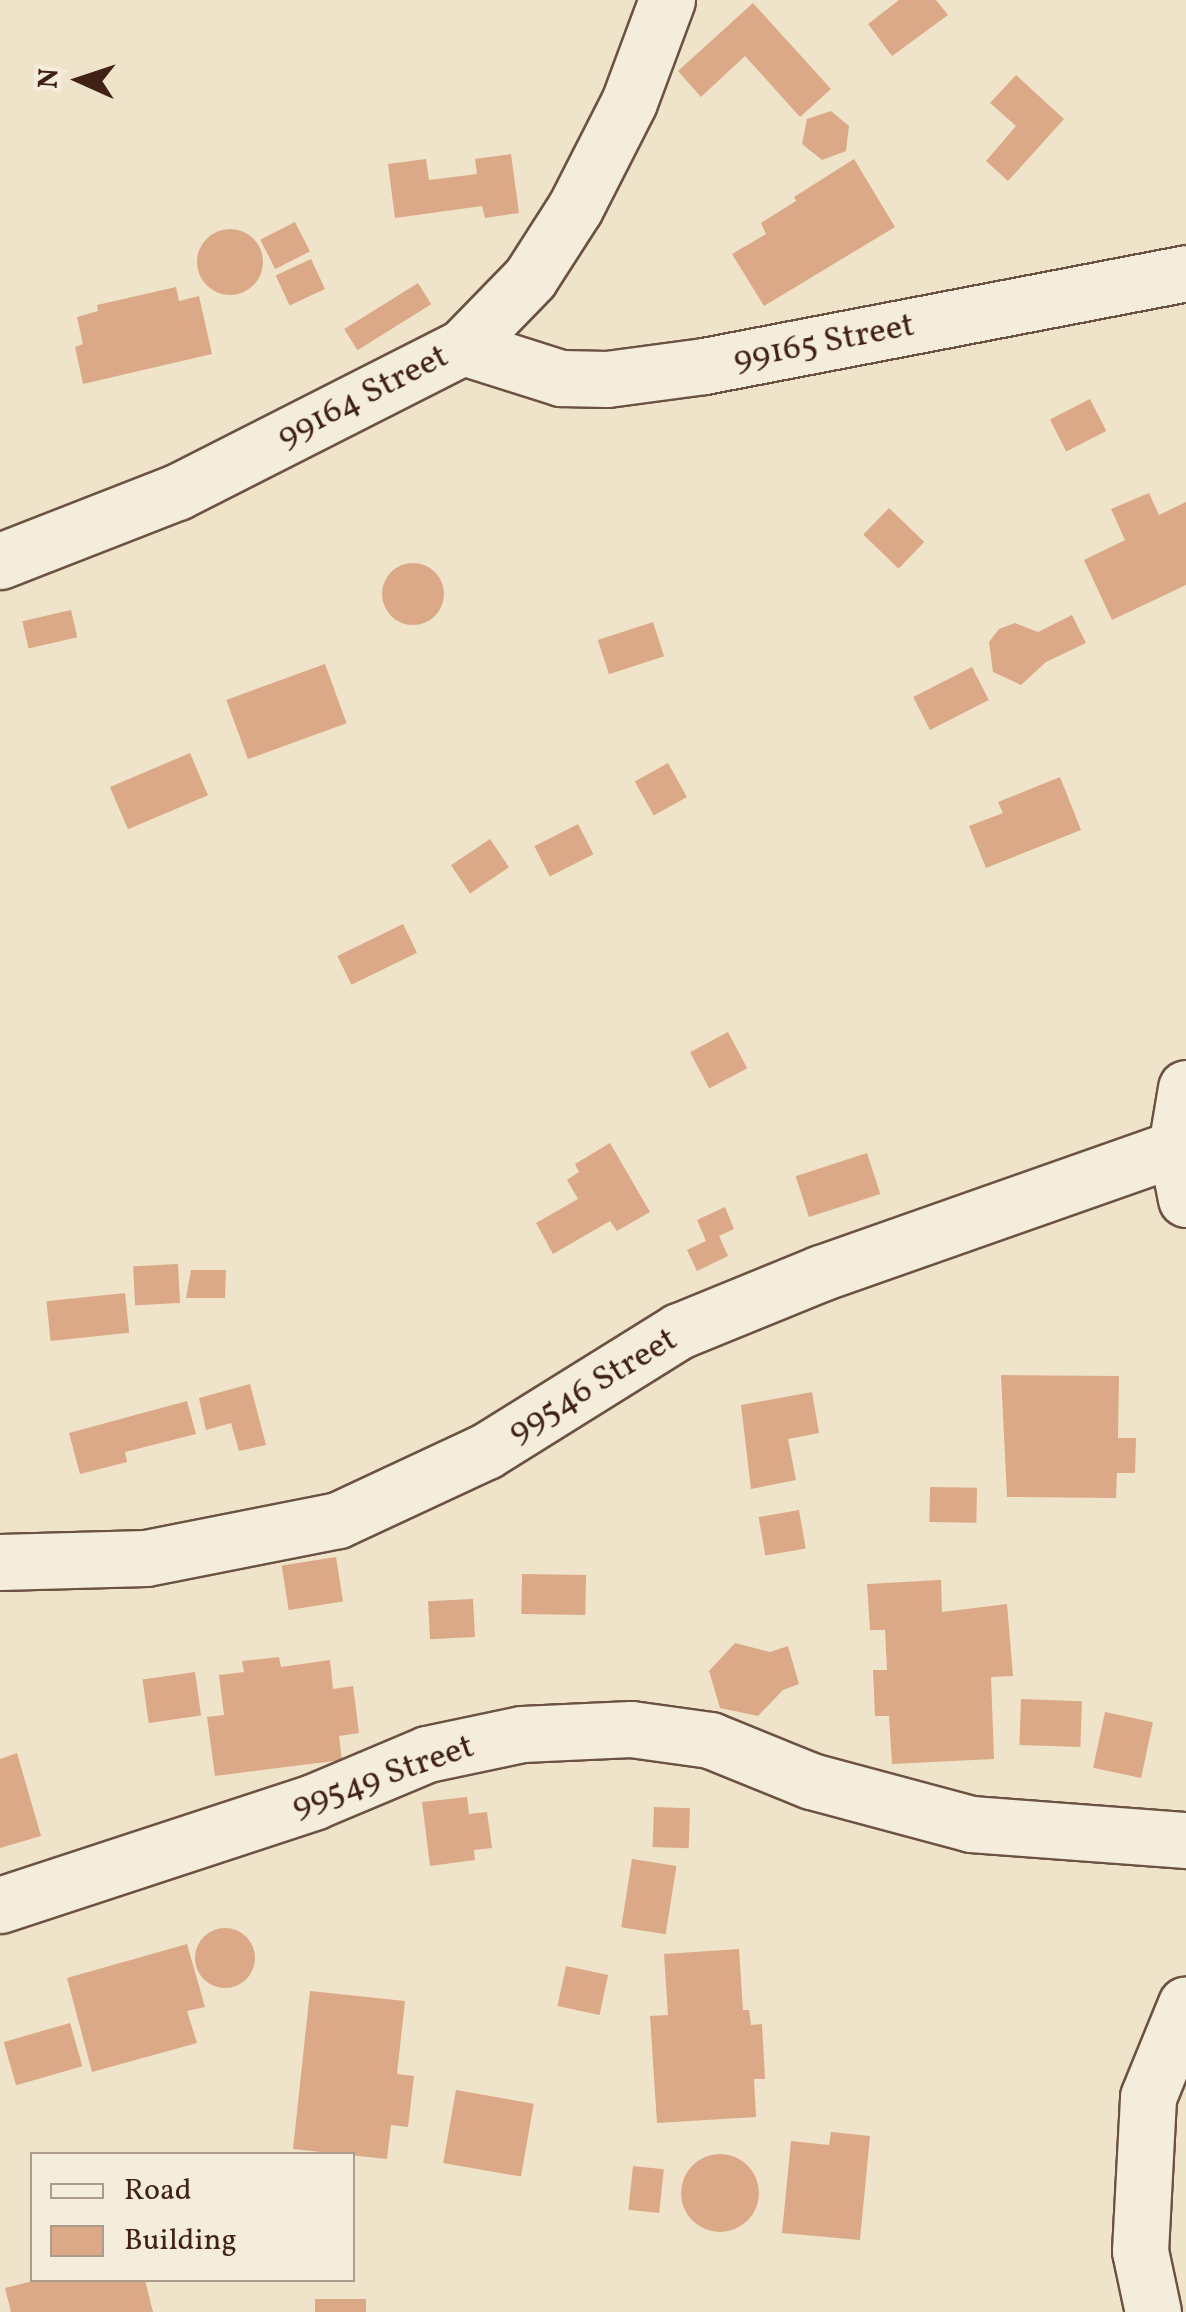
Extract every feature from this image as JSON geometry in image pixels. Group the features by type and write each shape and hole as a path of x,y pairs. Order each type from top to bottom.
{"street":[{"name":"99164 Street","path":"0,561 177,492 463,346 530,278 575,208 630,102 668,0"},
{"name":"99165 Street","path":"463,346 561,378 607,379 704,366 1186,272"},
{"path":"1181,1174 1186,1088"},
{"name":"99546 Street","path":"0,1562 146,1558 338,1520 486,1451 679,1331 821,1273 1181,1174"},
{"name":"99549 Street","path":"0,1905 313,1802 427,1754 540,1733 631,1729 710,1740 811,1781 971,1824 1186,1840"},
{"path":"1152,2312 1140,2251 1148,2097 1186,2004"}],"building":[{"path":"899,0 936,0 948,15 892,56 868,24"},
{"path":"753,3 831,89 800,117 745,56 701,97 678,71"},
{"path":"1016,75 1064,119 1008,181 986,161 1016,126 990,103"},
{"path":"831,111 849,126 846,151 822,160 802,144 807,119"},
{"path":"511,154 519,213 485,218 482,206 395,218 388,164 426,159 429,180 477,174 475,159"},
{"path":"854,159 895,227 764,306 732,254 766,234 761,223 796,201 794,197"},
{"path":"295,222 310,251 275,269 260,240"},
{"path":"230,229 253,239 263,262 253,285 230,295 207,285 197,262 207,239"},
{"path":"311,259 325,289 290,305 276,275"},
{"path":"418,283 431,304 357,350 344,329"},
{"path":"176,287 179,301 199,296 212,354 83,384 75,347 83,344 77,317 98,311 97,305"},
{"path":"1090,399 1106,431 1066,452 1050,419"},
{"path":"1149,493 1159,515 1186,502 1186,585 1112,620 1084,560 1125,540 1111,509"},
{"path":"889,508 924,542 899,569 863,535"},
{"path":"413,563 435,572 444,594 435,616 413,625 391,616 382,594 391,572"},
{"path":"71,610 77,637 29,649 22,621"},
{"path":"1072,615 1086,643 1046,662 1021,685 993,672 989,642 999,629 1015,623 1038,632"},
{"path":"653,622 664,656 609,674 598,640"},
{"path":"325,664 347,723 248,759 226,700"},
{"path":"972,667 989,700 930,730 913,697"},
{"path":"190,753 208,795 128,829 110,787"},
{"path":"668,763 687,797 654,816 635,781"},
{"path":"1060,777 1081,830 986,868 969,826 1003,813 998,802"},
{"path":"578,824 593,854 550,877 534,846"},
{"path":"490,839 509,867 470,893 451,865"},
{"path":"403,924 417,953 351,985 337,956"},
{"path":"728,1032 747,1068 709,1088 690,1052"},
{"path":"610,1143 650,1212 617,1231 610,1221 553,1254 536,1223 578,1199 567,1180 579,1172 575,1164"},
{"path":"867,1153 880,1194 809,1217 796,1176"},
{"path":"725,1207 734,1229 719,1236 728,1256 697,1271 687,1250 706,1241 697,1220"},
{"path":"178,1264 180,1303 135,1305 133,1266"},
{"path":"191,1270 226,1270 225,1298 186,1298"},
{"path":"125,1293 129,1333 51,1341 46,1301"},
{"path":"1001,1375 1119,1376 1118,1438 1136,1438 1135,1473 1117,1473 1116,1498 1007,1497"},
{"path":"250,1384 266,1445 239,1451 231,1423 206,1430 199,1398"},
{"path":"812,1392 819,1433 788,1439 796,1480 751,1489 741,1405"},
{"path":"187,1401 196,1434 125,1452 127,1462 80,1474 69,1433"},
{"path":"930,1487 977,1488 976,1523 929,1522"},
{"path":"799,1510 806,1548 765,1556 759,1517"},
{"path":"336,1557 343,1601 289,1610 282,1566"},
{"path":"522,1574 586,1575 585,1615 521,1614"},
{"path":"941,1580 942,1612 1007,1604 1013,1676 991,1677 994,1759 892,1764 889,1716 875,1716 873,1670 887,1670 885,1630 870,1630 867,1584"},
{"path":"473,1599 475,1637 430,1639 428,1601"},
{"path":"735,1643 770,1652 788,1646 799,1684 783,1690 758,1716 720,1708 709,1671"},
{"path":"279,1657 281,1667 330,1660 333,1689 353,1686 359,1733 339,1736 342,1760 215,1776 207,1717 224,1715 219,1675 244,1672 242,1661"},
{"path":"195,1672 201,1716 149,1723 143,1679"},
{"path":"1021,1699 1082,1701 1080,1747 1019,1745"},
{"path":"1105,1712 1153,1722 1141,1778 1093,1768"},
{"path":"17,1753 41,1836 0,1848 0,1759"},
{"path":"467,1797 469,1814 487,1812 492,1848 474,1850 475,1860 430,1866 422,1802"},
{"path":"654,1807 690,1808 689,1848 653,1847"},
{"path":"632,1859 676,1866 666,1934 621,1927"},
{"path":"225,1928 246,1937 255,1958 246,1979 225,1988 204,1979 195,1958 204,1937"},
{"path":"187,1944 205,2007 187,2011 197,2043 92,2072 67,1978"},
{"path":"739,1949 743,2010 749,2010 751,2025 762,2024 765,2079 754,2079 756,2117 657,2123 650,2016 668,2015 664,1954"},
{"path":"566,1966 608,1975 600,2015 557,2006"},
{"path":"310,1991 405,2001 397,2074 414,2076 408,2127 391,2125 387,2159 355,2156 355,2152 293,2149"},
{"path":"70,2023 82,2066 16,2085 4,2042"},
{"path":"456,2090 534,2104 521,2177 443,2163"},
{"path":"831,2132 870,2136 860,2240 782,2233 791,2141 829,2145"},
{"path":"712,2154 728,2154 753,2171 759,2193 753,2215 742,2226 728,2232 712,2232 687,2215 681,2201 681,2185 698,2160"},
{"path":"633,2166 664,2169 659,2213 628,2210"},
{"path":"30,2282 146,2282 153,2312 11,2312 5,2288"},
{"path":"315,2299 366,2299 366,2312 315,2312"}]}
